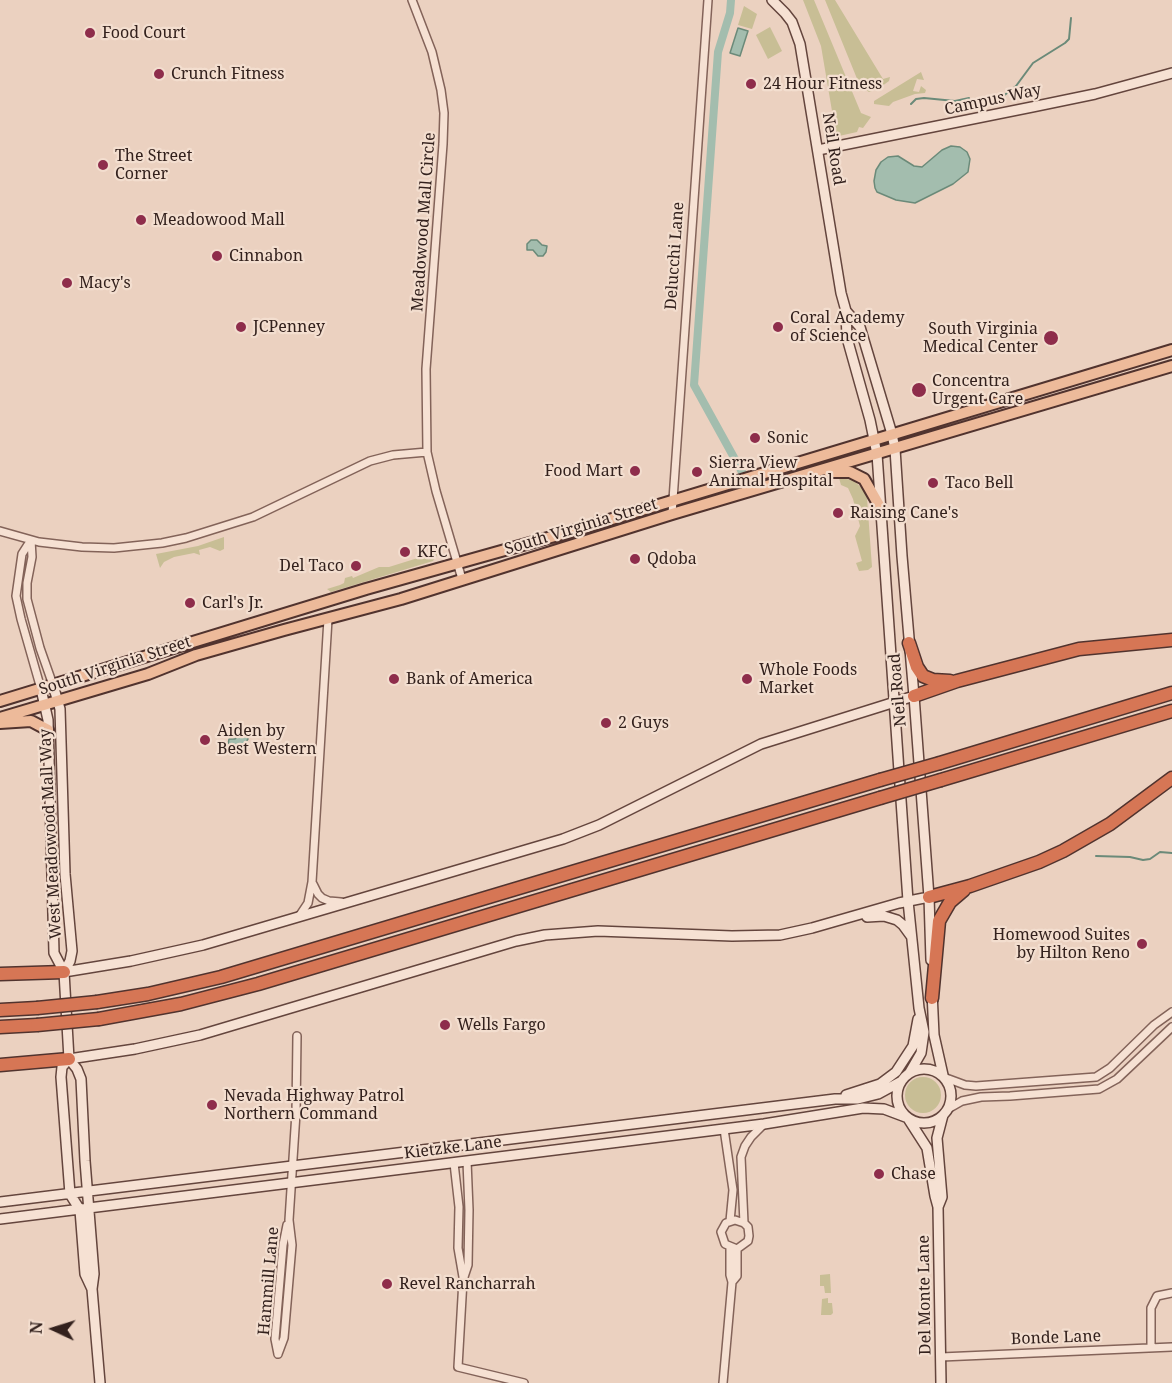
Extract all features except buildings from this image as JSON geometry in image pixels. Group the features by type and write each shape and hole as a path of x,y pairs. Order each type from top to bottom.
{"highway":[{"path":"914,696 957,681 1079,649 1172,640"},
{"path":"909,643 917,667 923,676 933,680 957,681"},
{"path":"0,1010 97,1002 148,994 221,977 1172,693"},
{"path":"0,1027 99,1019 182,1004 258,984 1172,711"},
{"path":"929,897 970,886 1039,862 1089,837 1172,778"},
{"path":"932,998 939,921 950,902 970,886"},
{"path":"0,974 64,972"},
{"path":"0,1065 69,1059"}],"main road":[{"name":"Neil Road","path":"772,0 792,22 800,44 846,311 848,346 875,439 877,454 908,901 924,1040 921,1053 909,1072"},
{"name":"Campus Way","path":"818,150 1095,94 1172,73"},
{"name":"Neil Road","path":"846,311 860,327 895,449 929,897 934,1035 944,1077"},
{"name":"South Virginia Street","path":"0,718 43,697 366,589 458,564 1172,350"},
{"name":"South Virginia Street","path":"0,701 43,697 148,674 196,655 401,599 672,514 1172,366"},
{"path":"816,472 850,472 858,475 868,484 880,507"},
{"name":"West Meadowood Mall Way","path":"56,693 61,720 65,874 72,951 64,972"},
{"path":"64,972 166,954 563,839 599,825 761,744 914,696"},
{"name":"West Meadowood Mall Way","path":"43,697 48,730 54,953 64,972 69,1059 81,1079 88,1192 84,1209"},
{"path":"0,723 31,721 48,730"},
{"path":"69,1059 135,1049 200,1035 516,941 545,935 598,931 764,935 795,932 929,897"},
{"path":"837,921 884,916 903,925 912,938"},
{"path":"835,1099 871,1089 896,1072 910,1054 916,1038 919,1008"},
{"name":"West Meadowood Mall Way","path":"69,1059 62,1067 61,1078 70,1194 84,1209"},
{"path":"922,1068 932,1069 944,1077 951,1092 946,1112 928,1123 908,1119 896,1100 896,1091 900,1082 909,1072 922,1068"},
{"name":"Kietzke Lane","path":"0,1202 835,1099 858,1099 878,1095 900,1082"},
{"name":"Kietzke Lane","path":"0,1219 764,1124 863,1107 884,1109 908,1119"},
{"name":"Del Monte Lane","path":"938,1207 942,1197 937,1138 946,1112"},
{"name":"Del Monte Lane","path":"908,1119 927,1148 938,1207 941,1383"},
{"path":"84,1209 94,1274 92,1289 100,1383"}],"street":[{"name":"Meadowood Mall Circle","path":"412,0 432,52 444,113 444,144 426,369 427,452 462,579"},
{"name":"Delucchi Lane","path":"672,514 708,0"},
{"path":"0,531 53,544 103,548 138,546 179,539 253,517 370,461 393,455 427,452"},
{"path":"31,540 32,557 27,583 27,599 45,666 56,693"},
{"path":"31,540 22,554 16,596 43,697"},
{"path":"296,918 305,910 312,882 328,619"},
{"path":"312,882 322,898 336,902 351,901"},
{"path":"944,1077 965,1085 976,1086 1096,1077 1110,1068 1154,1025 1172,1012"},
{"path":"946,1112 962,1101 981,1096 1099,1089 1117,1079 1172,1027"},
{"name":"Hammill Lane","path":"289,1220 283,1245 275,1339 278,1354 284,1338 292,1245 289,1220 296,1113 297,1036"},
{"path":"744,1223 741,1157 751,1137 764,1124"},
{"path":"724,1129 733,1190 730,1221"},
{"path":"467,1161 468,1265 464,1280 458,1367 524,1383"},
{"path":"454,1163 459,1207 458,1248 464,1280"},
{"path":"740,1220 744,1223 749,1236 745,1245 734,1248 725,1244 721,1236 722,1227 730,1221 740,1220"},
{"path":"723,1383 732,1282 737,1276 734,1248"},
{"path":"1151,1348 1151,1308 1157,1296 1172,1293"},
{"name":"Bonde Lane","path":"941,1357 1172,1347"}],"shaded area":[{"path":"803,0 814,0 861,113 871,117 863,128 859,127 857,132 839,136 831,132 832,111 821,46"},
{"path":"825,0 835,0 883,79 890,77 889,81 878,89 869,92 860,86"},
{"path":"744,6 757,14 752,29 738,25"},
{"path":"770,27 782,51 768,59 756,35"},
{"path":"738,28 748,31 740,56 730,53"},
{"path":"921,72 924,80 917,79 913,91 919,92 921,86 926,90 925,93 915,94 893,102 889,106 874,104 874,101"},
{"path":"951,146 960,147 967,152 970,159 968,172 953,184 915,203 896,200 877,192 874,181 876,170 888,157 898,156 914,166 922,167 942,150"},
{"path":"531,240 537,240 547,246 543,256 538,256 533,250 527,250 527,244"},
{"path":"839,478 853,480 865,491 872,567 868,570 859,571 856,563 862,561 855,536 860,526 853,499 848,488 841,485"},
{"path":"224,537 224,549 220,551 210,547 199,550 200,555 194,553 174,557 164,562 160,568 156,554 198,546"},
{"path":"437,552 433,561 331,592 327,589 344,583 345,578 352,576 353,578 379,567 389,567"},
{"path":"243,732 246,733 248,739 243,746 237,748 228,745 229,739 235,739"},
{"path":"923,1077 936,1082 941,1095 936,1108 923,1113 910,1108 905,1095 910,1082"},
{"path":"830,1274 831,1293 825,1293 824,1286 820,1286 820,1275"},
{"path":"828,1298 828,1303 832,1303 833,1313 821,1315 822,1299"}],"waterway":[{"path":"731,0 730,13 718,52 694,385 742,472"},
{"path":"981,99 1002,97 1016,86 1033,63 1065,43 1069,39 1071,18"},
{"path":"911,104 916,99 924,98 955,101 969,98"},
{"path":"1096,856 1130,857 1143,860 1150,859 1160,852 1172,853"}],"place":[{"name":"Food Court","path":"90,33"},
{"name":"Crunch Fitness","path":"159,74"},
{"name":"24 Hour Fitness","path":"751,84"},
{"name":"The Street Corner","path":"103,165"},
{"name":"Meadowood Mall","path":"141,220"},
{"name":"Cinnabon","path":"217,256"},
{"name":"Macy's","path":"67,283"},
{"name":"JCPenney","path":"241,327"},
{"name":"Coral Academy of Science","path":"778,327"},
{"name":"South Virginia Medical Center","path":"1051,338"},
{"name":"Concentra Urgent Care","path":"919,390"},
{"name":"Sonic","path":"755,438"},
{"name":"Food Mart","path":"635,471"},
{"name":"Sierra View Animal Hospital","path":"697,472"},
{"name":"Taco Bell","path":"933,483"},
{"name":"Raising Cane's","path":"838,513"},
{"name":"KFC","path":"405,552"},
{"name":"Qdoba","path":"635,559"},
{"name":"Del Taco","path":"356,566"},
{"name":"Carl's Jr.","path":"190,603"},
{"name":"Bank of America","path":"394,679"},
{"name":"Whole Foods Market","path":"747,679"},
{"name":"2 Guys","path":"606,723"},
{"name":"Aiden by Best Western","path":"205,740"},
{"name":"Homewood Suites by Hilton Reno","path":"1142,944"},
{"name":"Wells Fargo","path":"445,1025"},
{"name":"Nevada Highway Patrol Northern Command","path":"212,1105"},
{"name":"Chase","path":"879,1174"},
{"name":"Revel Rancharrah","path":"387,1284"}]}
